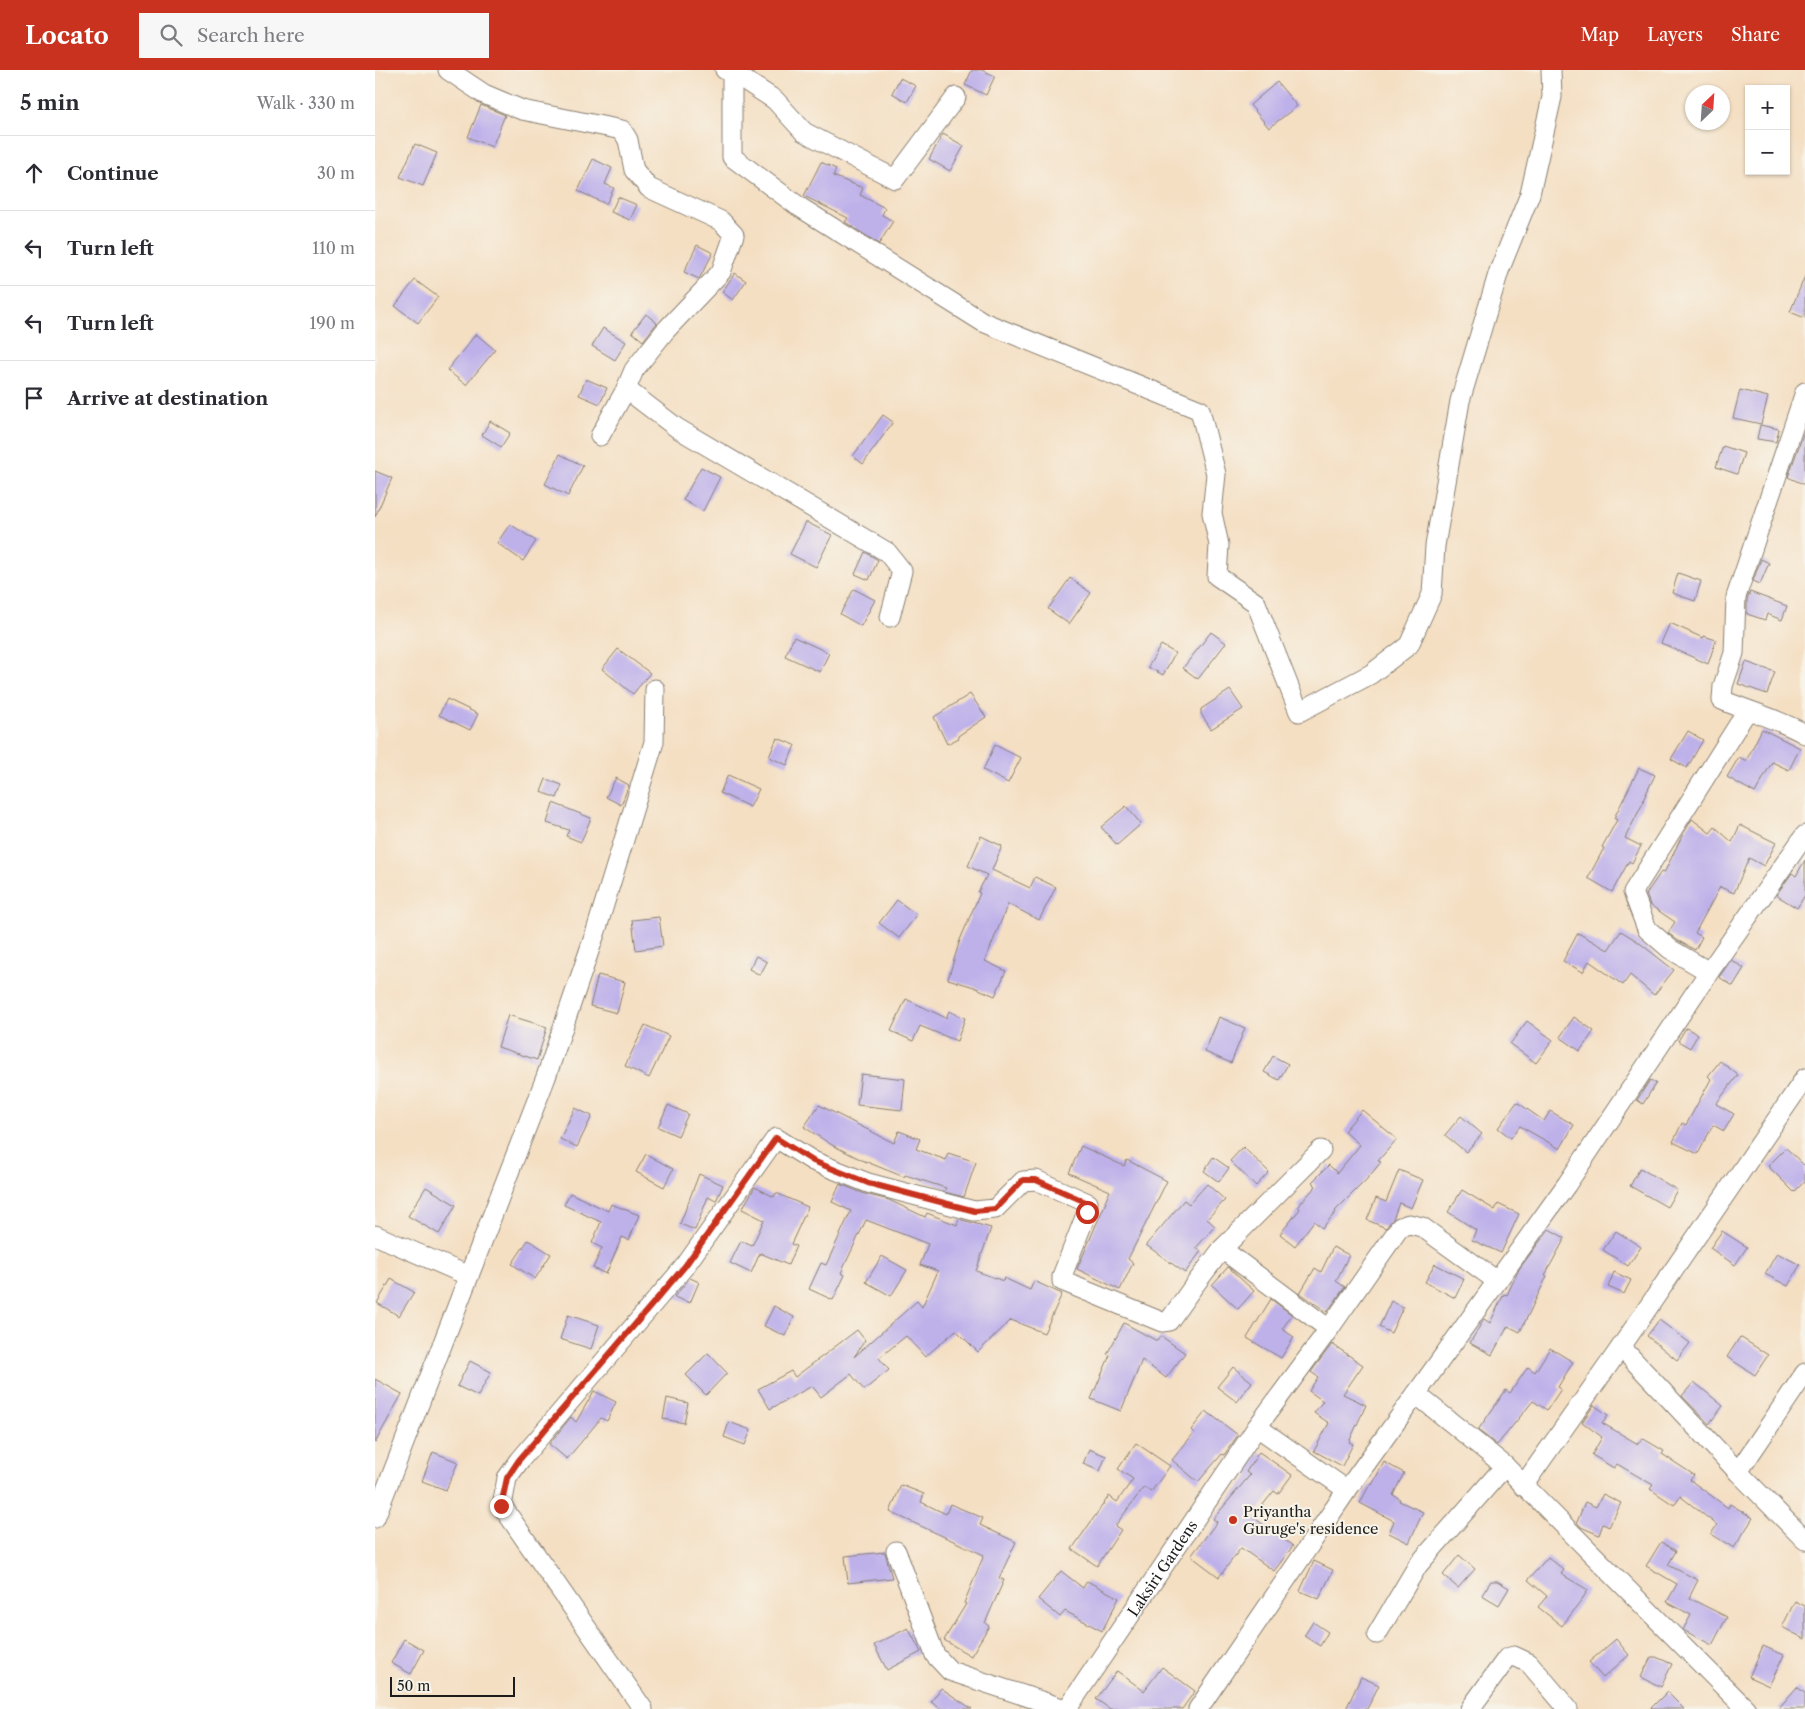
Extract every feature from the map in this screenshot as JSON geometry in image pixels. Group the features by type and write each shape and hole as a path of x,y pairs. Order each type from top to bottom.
{"street":[{"path":"448,70 484,94 522,110 622,130 628,140 633,170 649,188 721,221 734,235 721,272 665,331 634,370 626,389 600,436"},
{"path":"729,71 732,157 798,206 983,322 1200,410 1216,474 1212,513 1219,545 1217,576 1256,602 1299,712 1371,674 1409,645 1432,594 1435,546 1460,401 1499,271 1530,194 1552,97 1551,70"},
{"path":"729,71 775,100 804,132 895,179 955,97"},
{"path":"626,389 677,428 887,552 903,571 890,617"},
{"path":"1805,392 1736,597 1734,653 1723,686 1722,700 1747,711 1786,722 1805,734"},
{"path":"375,1518 547,1077 596,931 654,742 655,689"},
{"path":"1709,972 1670,949 1647,928 1633,892 1747,711"},
{"path":"1198,1709 1347,1490 1567,1184 1709,972 1805,835"},
{"path":"1523,1486 1621,1347 1805,1078"},
{"path":"643,1709 501,1506 507,1478 519,1460 685,1266 776,1138 813,1161 868,1183 975,1211 995,1209 1023,1180 1036,1180 1088,1203 1087,1212 1062,1280 1162,1322 1169,1321 1222,1250 1321,1150"},
{"name":"Laksiri Gardens","path":"1066,1709 1257,1426 1329,1329 1400,1227 1409,1224 1422,1227 1497,1281"},
{"path":"375,1235 469,1276"},
{"path":"1222,1250 1329,1329"},
{"path":"1621,1347 1738,1472 1805,1540"},
{"path":"1738,1472 1805,1372"},
{"path":"1416,1394 1505,1466 1746,1709"},
{"path":"1257,1426 1347,1490"},
{"path":"1377,1634 1418,1565 1505,1466"},
{"path":"896,1551 935,1655 950,1671 1066,1709"},
{"path":"1470,1709 1507,1658 1514,1656 1529,1663 1569,1709"}],"building":[{"path":"972,70 982,70 995,76 986,95 965,85"},
{"path":"900,78 916,86 907,102 892,93"},
{"path":"1277,82 1297,106 1269,128 1250,105"},
{"path":"481,105 505,115 492,147 468,137"},
{"path":"943,134 964,146 950,171 929,159"},
{"path":"415,144 437,153 423,186 400,177"},
{"path":"593,159 612,168 605,184 614,188 606,204 578,191"},
{"path":"821,162 836,169 833,176 863,188 860,195 885,208 882,215 893,221 879,244 845,222 848,218 804,196"},
{"path":"618,197 637,205 630,220 611,212"},
{"path":"697,245 713,253 699,279 684,272"},
{"path":"735,273 746,281 733,300 722,292"},
{"path":"1805,276 1805,318 1790,312"},
{"path":"415,280 438,297 418,323 395,306"},
{"path":"646,314 657,323 643,341 632,332"},
{"path":"603,328 626,342 615,360 592,346"},
{"path":"476,334 495,350 466,385 447,370"},
{"path":"586,379 607,388 600,404 579,395"},
{"path":"1740,390 1768,397 1761,424 1733,418"},
{"path":"883,415 893,422 863,464 853,456"},
{"path":"490,421 510,433 501,447 482,435"},
{"path":"1760,425 1779,429 1776,442 1757,439"},
{"path":"1805,429 1805,485 1788,477"},
{"path":"1723,446 1744,453 1737,474 1716,467"},
{"path":"560,454 583,466 568,496 545,484"},
{"path":"701,467 720,477 703,511 683,500"},
{"path":"375,471 392,478 375,517"},
{"path":"806,522 832,535 816,567 790,554"},
{"path":"510,524 536,541 523,561 497,543"},
{"path":"865,552 878,560 869,580 855,574"},
{"path":"1761,559 1769,563 1760,584 1753,581"},
{"path":"1678,573 1701,581 1695,601 1672,593"},
{"path":"1070,578 1091,593 1069,624 1048,609"},
{"path":"854,589 875,600 861,626 840,614"},
{"path":"1750,592 1787,606 1782,620 1767,614 1765,620 1747,614 1747,599"},
{"path":"1670,623 1703,638 1704,636 1716,640 1708,664 1661,643"},
{"path":"1211,632 1226,643 1198,679 1183,668"},
{"path":"794,637 829,653 820,672 785,656"},
{"path":"1161,645 1175,653 1163,675 1148,667"},
{"path":"618,649 650,673 633,694 602,669"},
{"path":"1746,662 1775,672 1767,694 1738,684"},
{"path":"1230,690 1243,709 1211,729 1201,714 1201,709"},
{"path":"970,694 986,717 958,736 959,738 947,744 934,717"},
{"path":"447,699 478,714 470,730 439,715"},
{"path":"1762,729 1800,748 1789,770 1772,762 1755,793 1727,777 1739,757 1746,761"},
{"path":"1688,731 1703,740 1687,768 1671,759"},
{"path":"777,738 795,745 787,765 769,757"},
{"path":"995,745 1021,758 1008,783 983,770"},
{"path":"1639,768 1655,775 1625,838 1641,846 1632,863 1629,861 1612,892 1588,878 1617,820 1614,818"},
{"path":"728,775 759,789 750,807 720,793"},
{"path":"616,778 629,785 621,805 606,797"},
{"path":"546,779 562,785 557,798 541,792"},
{"path":"553,803 591,818 581,842 566,836 569,830 547,823"},
{"path":"1126,806 1141,824 1117,845 1101,827"},
{"path":"1692,819 1710,833 1715,827 1732,842 1740,825 1776,843 1764,866 1749,858 1734,893 1720,887 1695,933 1702,937 1695,950 1668,933 1675,922 1650,905 1646,894 1661,872 1664,873"},
{"path":"981,836 1002,846 992,870 1030,888 1035,877 1056,887 1039,920 1008,904 985,961 1006,971 995,996 948,979 960,940 980,893 978,892 987,875 968,866"},
{"path":"1805,860 1805,895 1797,908 1776,895 1792,873 1796,876"},
{"path":"897,900 917,915 899,938 879,923"},
{"path":"659,917 663,946 636,950 632,920"},
{"path":"1621,931 1674,970 1654,995 1630,975 1623,985 1589,961 1583,972 1563,961 1578,933 1608,950"},
{"path":"756,956 767,962 760,975 749,969"},
{"path":"1731,960 1744,968 1733,986 1719,977"},
{"path":"598,975 625,982 617,1013 590,1006"},
{"path":"906,999 946,1018 949,1011 965,1018 957,1041 920,1026 913,1041 891,1031"},
{"path":"508,1015 547,1027 537,1060 498,1047"},
{"path":"1219,1017 1245,1028 1231,1063 1205,1052"},
{"path":"1574,1017 1594,1031 1580,1051 1560,1037"},
{"path":"1527,1021 1553,1040 1536,1063 1510,1044"},
{"path":"645,1025 669,1036 649,1078 625,1066"},
{"path":"1686,1028 1698,1034 1690,1048 1678,1041"},
{"path":"1273,1056 1288,1064 1279,1080 1264,1072"},
{"path":"1720,1061 1738,1075 1716,1104 1734,1114 1724,1131 1713,1125 1698,1154 1673,1142 1682,1123 1686,1125 1711,1079 1708,1076"},
{"path":"861,1074 905,1079 902,1110 857,1105"},
{"path":"1650,1080 1656,1083 1643,1104 1637,1100"},
{"path":"1517,1102 1544,1121 1550,1111 1574,1125 1560,1149 1520,1126 1511,1138 1498,1128"},
{"path":"668,1105 688,1114 678,1136 658,1127"},
{"path":"819,1105 894,1143 899,1131 920,1139 916,1149 946,1160 948,1153 976,1162 964,1197 944,1192 946,1188 905,1175 904,1177 862,1160 832,1145 804,1127"},
{"path":"575,1108 592,1116 577,1147 560,1139"},
{"path":"1362,1110 1397,1139 1378,1161 1381,1162 1366,1180 1335,1211 1322,1228 1314,1221 1295,1246 1280,1234 1300,1209 1298,1206 1316,1186 1312,1182 1329,1165 1337,1173 1360,1145 1344,1131"},
{"path":"1461,1116 1482,1134 1466,1152 1445,1135"},
{"path":"1081,1146 1124,1166 1127,1160 1167,1181 1128,1259 1133,1263 1120,1290 1077,1269 1110,1191 1069,1173"},
{"path":"1243,1147 1269,1172 1256,1186 1230,1161"},
{"path":"1786,1148 1805,1166 1805,1181 1794,1192 1768,1166"},
{"path":"646,1154 673,1169 664,1187 636,1172"},
{"path":"1213,1157 1229,1168 1219,1182 1204,1171"},
{"path":"1640,1168 1677,1190 1667,1207 1630,1186"},
{"path":"1399,1170 1423,1180 1411,1208 1399,1203 1393,1219 1386,1228 1367,1220 1376,1198 1386,1202"},
{"path":"699,1174 723,1185 716,1201 708,1197 695,1230 680,1224"},
{"path":"840,1184 865,1194 889,1200 925,1217 927,1213 957,1225 959,1219 991,1228 976,1271 1003,1281 1004,1278 1030,1290 1034,1281 1062,1294 1044,1333 1011,1320 978,1352 956,1330 925,1357 906,1336 879,1358 889,1370 864,1390 851,1374 821,1397 812,1386 770,1409 758,1389 791,1371 795,1377 857,1330 865,1340 854,1357 917,1301 922,1307 938,1271 920,1265 928,1244 866,1220 841,1273 845,1275 833,1300 809,1289 821,1263 826,1265 851,1211 832,1202"},
{"path":"1207,1184 1225,1200 1207,1219 1215,1226 1196,1248 1201,1251 1185,1273 1146,1245 1184,1200 1189,1204"},
{"path":"426,1187 456,1205 439,1234 408,1216"},
{"path":"755,1187 774,1197 776,1193 808,1207 791,1244 796,1246 788,1265 760,1253 751,1273 730,1263 741,1241 752,1246 764,1220 742,1209"},
{"path":"1462,1190 1495,1210 1498,1204 1519,1214 1501,1253 1472,1240 1476,1230 1448,1212"},
{"path":"570,1193 608,1211 611,1204 639,1215 629,1240 622,1237 606,1274 593,1268 602,1248 592,1243 601,1222 564,1205"},
{"path":"1549,1229 1565,1238 1545,1275 1547,1276 1520,1332 1508,1326 1492,1355 1470,1343 1484,1319 1490,1323 1504,1294 1507,1295 1519,1269"},
{"path":"1616,1231 1641,1247 1628,1266 1603,1250"},
{"path":"1722,1231 1747,1247 1735,1265 1710,1248"},
{"path":"528,1240 551,1254 535,1279 512,1264"},
{"path":"1333,1247 1349,1255 1336,1281 1345,1287 1327,1312 1300,1293 1315,1268 1321,1272"},
{"path":"1777,1253 1800,1265 1788,1286 1765,1274"},
{"path":"882,1256 907,1270 891,1296 866,1282"},
{"path":"1435,1264 1464,1279 1455,1298 1425,1282"},
{"path":"1228,1267 1254,1291 1238,1309 1212,1285"},
{"path":"1614,1272 1631,1280 1624,1294 1608,1287"},
{"path":"690,1278 699,1282 690,1303 674,1297"},
{"path":"391,1279 414,1292 399,1316 377,1303"},
{"path":"1271,1299 1292,1315 1282,1329 1294,1337 1281,1358 1247,1338"},
{"path":"1391,1301 1403,1307 1391,1333 1379,1327"},
{"path":"774,1306 794,1317 785,1336 764,1326"},
{"path":"568,1315 599,1325 591,1349 560,1339"},
{"path":"1659,1320 1690,1343 1677,1360 1647,1336"},
{"path":"1124,1323 1157,1341 1161,1336 1185,1353 1166,1378 1142,1360 1121,1411 1091,1399 1110,1355 1107,1354"},
{"path":"1740,1337 1768,1355 1755,1375 1727,1357"},
{"path":"1332,1344 1363,1365 1343,1394 1366,1405 1349,1442 1353,1444 1342,1466 1314,1451 1329,1423 1314,1413 1323,1401 1309,1391 1318,1377 1311,1372"},
{"path":"1550,1348 1573,1362 1558,1387 1561,1389 1547,1410 1533,1401 1497,1445 1478,1430 1506,1390 1510,1393 1528,1367 1535,1372"},
{"path":"708,1353 727,1373 706,1395 686,1375"},
{"path":"470,1361 491,1372 478,1396 457,1386"},
{"path":"1233,1367 1252,1382 1237,1402 1217,1387"},
{"path":"375,1379 402,1394 375,1443"},
{"path":"1694,1382 1723,1406 1709,1424 1682,1396"},
{"path":"594,1391 616,1402 607,1421 601,1418 567,1459 549,1444 571,1417 576,1422"},
{"path":"667,1398 688,1403 684,1423 663,1419"},
{"path":"1594,1405 1608,1415 1602,1423 1638,1444 1642,1438 1664,1451 1662,1454 1694,1475 1690,1480 1728,1508 1730,1504 1753,1518 1734,1548 1711,1534 1717,1525 1680,1496 1674,1505 1650,1489 1653,1485 1617,1464 1614,1468 1592,1455 1602,1437 1582,1422"},
{"path":"1206,1411 1238,1435 1224,1455 1222,1454 1198,1482 1172,1460 1194,1433 1191,1430"},
{"path":"729,1422 751,1430 745,1445 724,1437"},
{"path":"1136,1443 1170,1466 1151,1492 1144,1487 1115,1526 1121,1530 1097,1566 1072,1549 1109,1496 1117,1502 1133,1479 1118,1469"},
{"path":"1089,1449 1106,1456 1100,1471 1083,1464"},
{"path":"433,1452 458,1462 446,1490 422,1481"},
{"path":"1259,1452 1292,1475 1278,1494 1274,1491 1253,1517 1293,1546 1274,1571 1241,1548 1219,1577 1191,1556 1217,1522 1213,1519 1250,1475 1246,1472"},
{"path":"1384,1462 1404,1473 1393,1495 1400,1499 1399,1501 1423,1512 1409,1543 1389,1533 1394,1521 1360,1503"},
{"path":"901,1485 924,1494 921,1502 946,1514 950,1504 983,1518 980,1525 1016,1542 999,1578 1004,1580 985,1623 989,1626 971,1656 944,1640 966,1604 964,1603 984,1555 890,1512"},
{"path":"1603,1494 1621,1503 1609,1527 1603,1524 1599,1535 1581,1527 1577,1522 1585,1502 1596,1507"},
{"path":"1661,1542 1676,1551 1668,1565 1698,1580 1689,1598 1727,1617 1712,1645 1683,1630 1691,1615 1667,1602 1677,1584 1646,1566"},
{"path":"885,1552 892,1578 848,1583 845,1556"},
{"path":"1459,1555 1475,1569 1458,1588 1443,1575"},
{"path":"1548,1557 1564,1570 1561,1574 1588,1590 1562,1626 1538,1607 1547,1596 1528,1580"},
{"path":"1314,1561 1333,1570 1319,1599 1300,1591"},
{"path":"1061,1571 1083,1588 1087,1581 1119,1598 1102,1631 1065,1611 1060,1617 1038,1599"},
{"path":"1491,1581 1497,1581 1509,1588 1499,1605 1482,1595"},
{"path":"1795,1601 1805,1606 1805,1639 1782,1627"},
{"path":"1313,1622 1328,1632 1320,1646 1304,1636"},
{"path":"908,1628 921,1652 887,1670 874,1645"},
{"path":"404,1639 424,1650 411,1674 391,1663"},
{"path":"1616,1639 1629,1655 1603,1678 1589,1662"},
{"path":"1763,1646 1784,1655 1769,1686 1749,1677"},
{"path":"1651,1657 1656,1657 1672,1664 1661,1687 1641,1677"},
{"path":"1162,1667 1195,1691 1182,1709 1110,1709 1096,1699 1117,1671 1144,1691"},
{"path":"1361,1677 1379,1685 1367,1709 1346,1709"},
{"path":"1797,1687 1805,1693 1805,1709 1778,1709"},
{"path":"941,1688 972,1709 941,1709 931,1702"},
{"path":"1667,1692 1684,1709 1650,1709"}],"place":[{"name":"Priyantha Guruge's residence","path":"1233,1520"}],"route":[{"path":"501,1506 507,1478 519,1460 685,1266 776,1138 813,1161 868,1183 975,1211 995,1209 1023,1180 1036,1180 1088,1203 1087,1212"}]}
